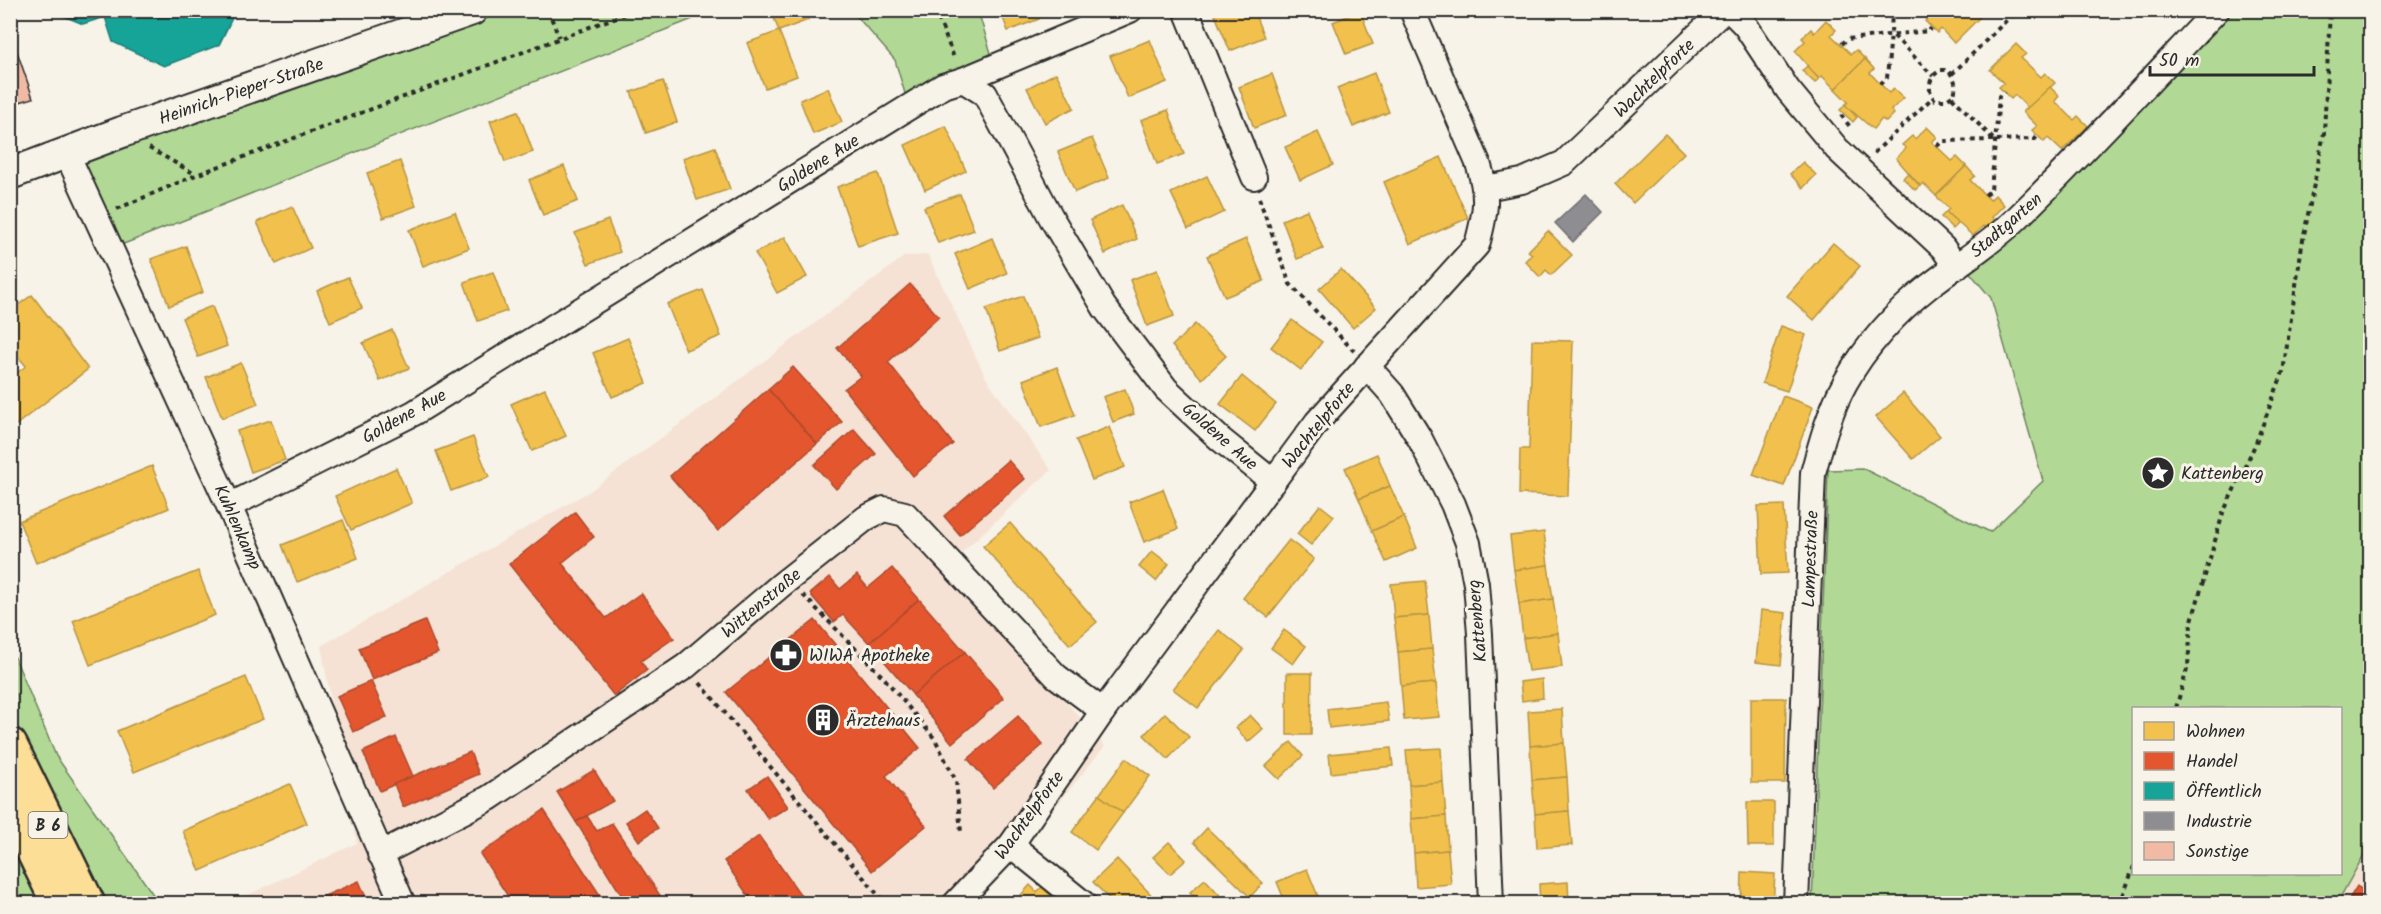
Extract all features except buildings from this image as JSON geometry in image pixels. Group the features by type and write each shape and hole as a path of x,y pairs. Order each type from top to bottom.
{"highway":[{"name":"B 6","path":"10,745 88,903"},
{"name":"B 6","path":"10,803 59,903"}],"street":[{"name":"Heinrich-Pieper-Straße","path":"10,174 122,132 472,10"},
{"path":"963,80 1130,10"},
{"path":"1186,10 1254,177"},
{"path":"1412,10 1478,163 1486,188"},
{"name":"Wachtelpforte","path":"955,903 1011,845 1103,711 1317,422 1477,245 1484,218 1486,188 1522,181 1564,164 1724,10"},
{"name":"Stadtgarten","path":"1730,10 1743,22 1788,90 1837,149 1943,248 1956,267 2001,233 2041,194 2217,10"},
{"name":"Goldene Aue","path":"229,506 414,413 943,86 963,80 985,94 1052,219 1104,307 1166,389 1220,439 1273,482"},
{"name":"Kuhlenkamp","path":"66,154 229,506 403,903"},
{"name":"Lampestraße","path":"1796,903 1813,473 1824,432 1845,383 1881,333 1894,319 1927,288 1956,267"},
{"name":"Kattenberg","path":"1367,366 1392,394 1419,439 1453,504 1468,543 1476,584 1491,903"},
{"name":"Wittenstraße","path":"380,854 489,798 686,666 866,518 884,509 906,514 1056,676 1103,711"},
{"path":"1011,845 1084,903"}],"path":[{"path":"548,10 559,37"},
{"path":"97,217 196,175 635,10"},
{"path":"935,10 963,80"},
{"path":"1880,84 1887,78 1892,10"},
{"path":"1952,74 2017,10"},
{"path":"2176,707 2188,666 2192,624 2223,513 2255,445 2283,372 2302,245 2324,133 2330,10"},
{"path":"1842,44 1847,39 1931,28"},
{"path":"1891,33 1933,76"},
{"path":"1932,98 1929,85 1933,76 1941,70 1947,70 1952,74 1956,85 1952,97"},
{"path":"1985,195 1991,189 1999,96 2004,92"},
{"path":"1932,98 1942,100 1952,97"},
{"path":"1952,97 1994,140"},
{"path":"1858,168 1932,98"},
{"path":"122,132 196,175"},
{"path":"1937,146 1943,141 2035,139 2038,136"},
{"path":"1254,177 1264,216 1290,284 1367,366"},
{"path":"788,580 885,679 935,739 956,781 961,832"},
{"path":"686,666 884,902"},
{"path":"2120,903 2132,869"}],"shaded area":[{"path":"928,255 986,378 1051,470 947,566 1105,746 977,903 229,904 357,843 321,646 590,491 905,256"},
{"path":"2370,844 2370,903 2337,903"}],"green space":[{"path":"472,11 713,11 111,249 67,154"},
{"path":"852,11 978,11 995,66 909,107 895,60"},
{"name":"Kattenberg","path":"2220,11 2370,11 2370,844 2337,903 1812,904 1828,470 1864,469 1990,532 2043,481 1991,298 1962,263"},
{"path":"10,646 56,756 159,903 102,903 11,721"},
{"path":"11,837 45,903 11,903"}],"place":[{"name":"Kattenberg","path":"2158,473"},
{"name":"WIWA Apotheke","path":"786,655"},
{"name":"Ärztehaus","path":"823,720"}]}
